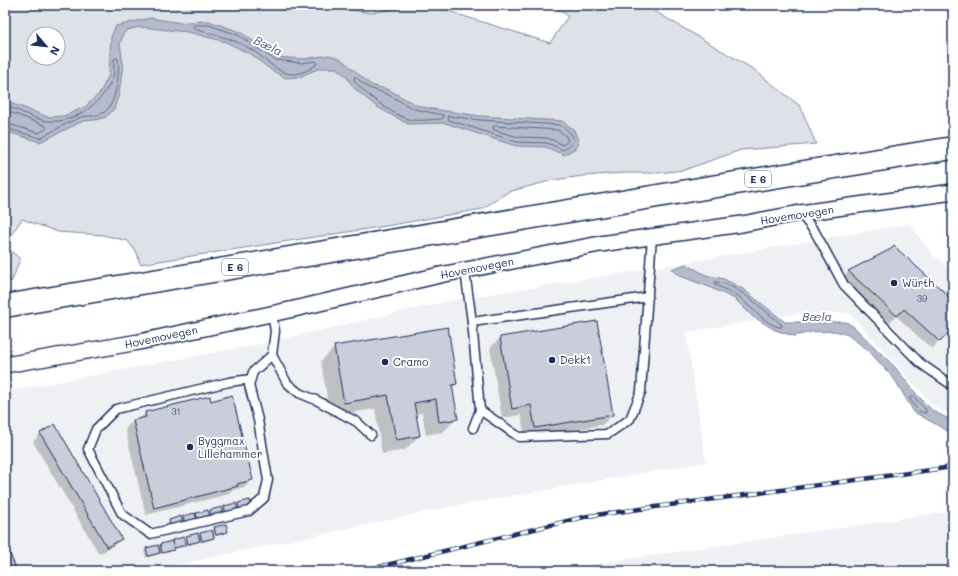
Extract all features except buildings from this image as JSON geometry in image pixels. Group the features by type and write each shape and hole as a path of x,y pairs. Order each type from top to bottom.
{"highway":[{"name":"E 6","path":"5,306 711,187 953,148"},
{"path":"5,318 293,267 318,260 338,250"},
{"path":"5,292 69,281 132,284"}],"street":[{"name":"Hovemovegen","path":"5,365 139,342 272,314 465,270 600,244 742,224 800,213 953,192"}],"lane":[{"path":"800,213 815,232 844,285 920,363 953,386"},
{"path":"480,410 519,438 608,434 630,419 641,392 652,236"},
{"path":"465,270 472,322 480,410 473,428"},
{"path":"472,322 648,297"},
{"path":"272,314 274,331 272,355 287,383 299,393 316,400 356,422 371,435"},
{"path":"251,379 229,382 116,409 96,429 88,449 122,514 150,534 249,511 264,498 268,480 258,420 249,385 251,379 253,372 272,355"}],"shaded area":[{"path":"5,5 320,5 371,13 411,5 435,5 460,15 550,43 568,16 551,5 644,5 753,69 800,106 816,144 741,150 684,170 658,173 623,173 583,176 553,180 508,192 482,209 386,226 140,264 137,253 128,241 103,235 58,232 22,219 5,244"},
{"path":"909,224 934,256 953,271 953,416 935,407 849,313 800,313 686,332 706,462 449,507 166,567 158,571 5,571 5,392 260,344 454,300 637,271"},
{"path":"5,246 20,259 12,281 5,282"},
{"path":"953,511 953,571 547,571"}],"water":[{"path":"150,18 181,23 209,21 240,32 276,57 303,59 330,55 341,59 371,85 389,90 416,105 432,109 480,116 562,121 574,130 578,141 577,147 564,155 546,147 516,146 445,123 408,124 377,107 355,89 346,76 336,68 320,68 299,77 286,78 271,70 252,55 226,42 188,32 140,27 127,30 123,34 120,44 123,64 119,94 114,109 106,117 83,121 40,142 5,131 5,101 48,117 64,116 85,107 100,93 109,75 111,37 116,26"},
{"path":"686,264 706,275 724,279 743,289 785,322 846,322 854,327 895,367 918,396 933,411 953,421 953,434 914,412 895,380 869,351 848,335 835,331 811,332 794,336 775,330 752,316 735,299 680,276 672,269"}],"railway":[{"path":"362,571 588,516 953,467"}],"place":[{"name":"Würth","path":"894,283"},
{"name":"Dekk1","path":"552,360"},
{"name":"Cramo","path":"385,362"},
{"name":"Byggmax Lillehammer","path":"190,447"}],"water label":[{"name":"Bæla","path":"268,46"},
{"name":"Bæla","path":"817,317"}]}
